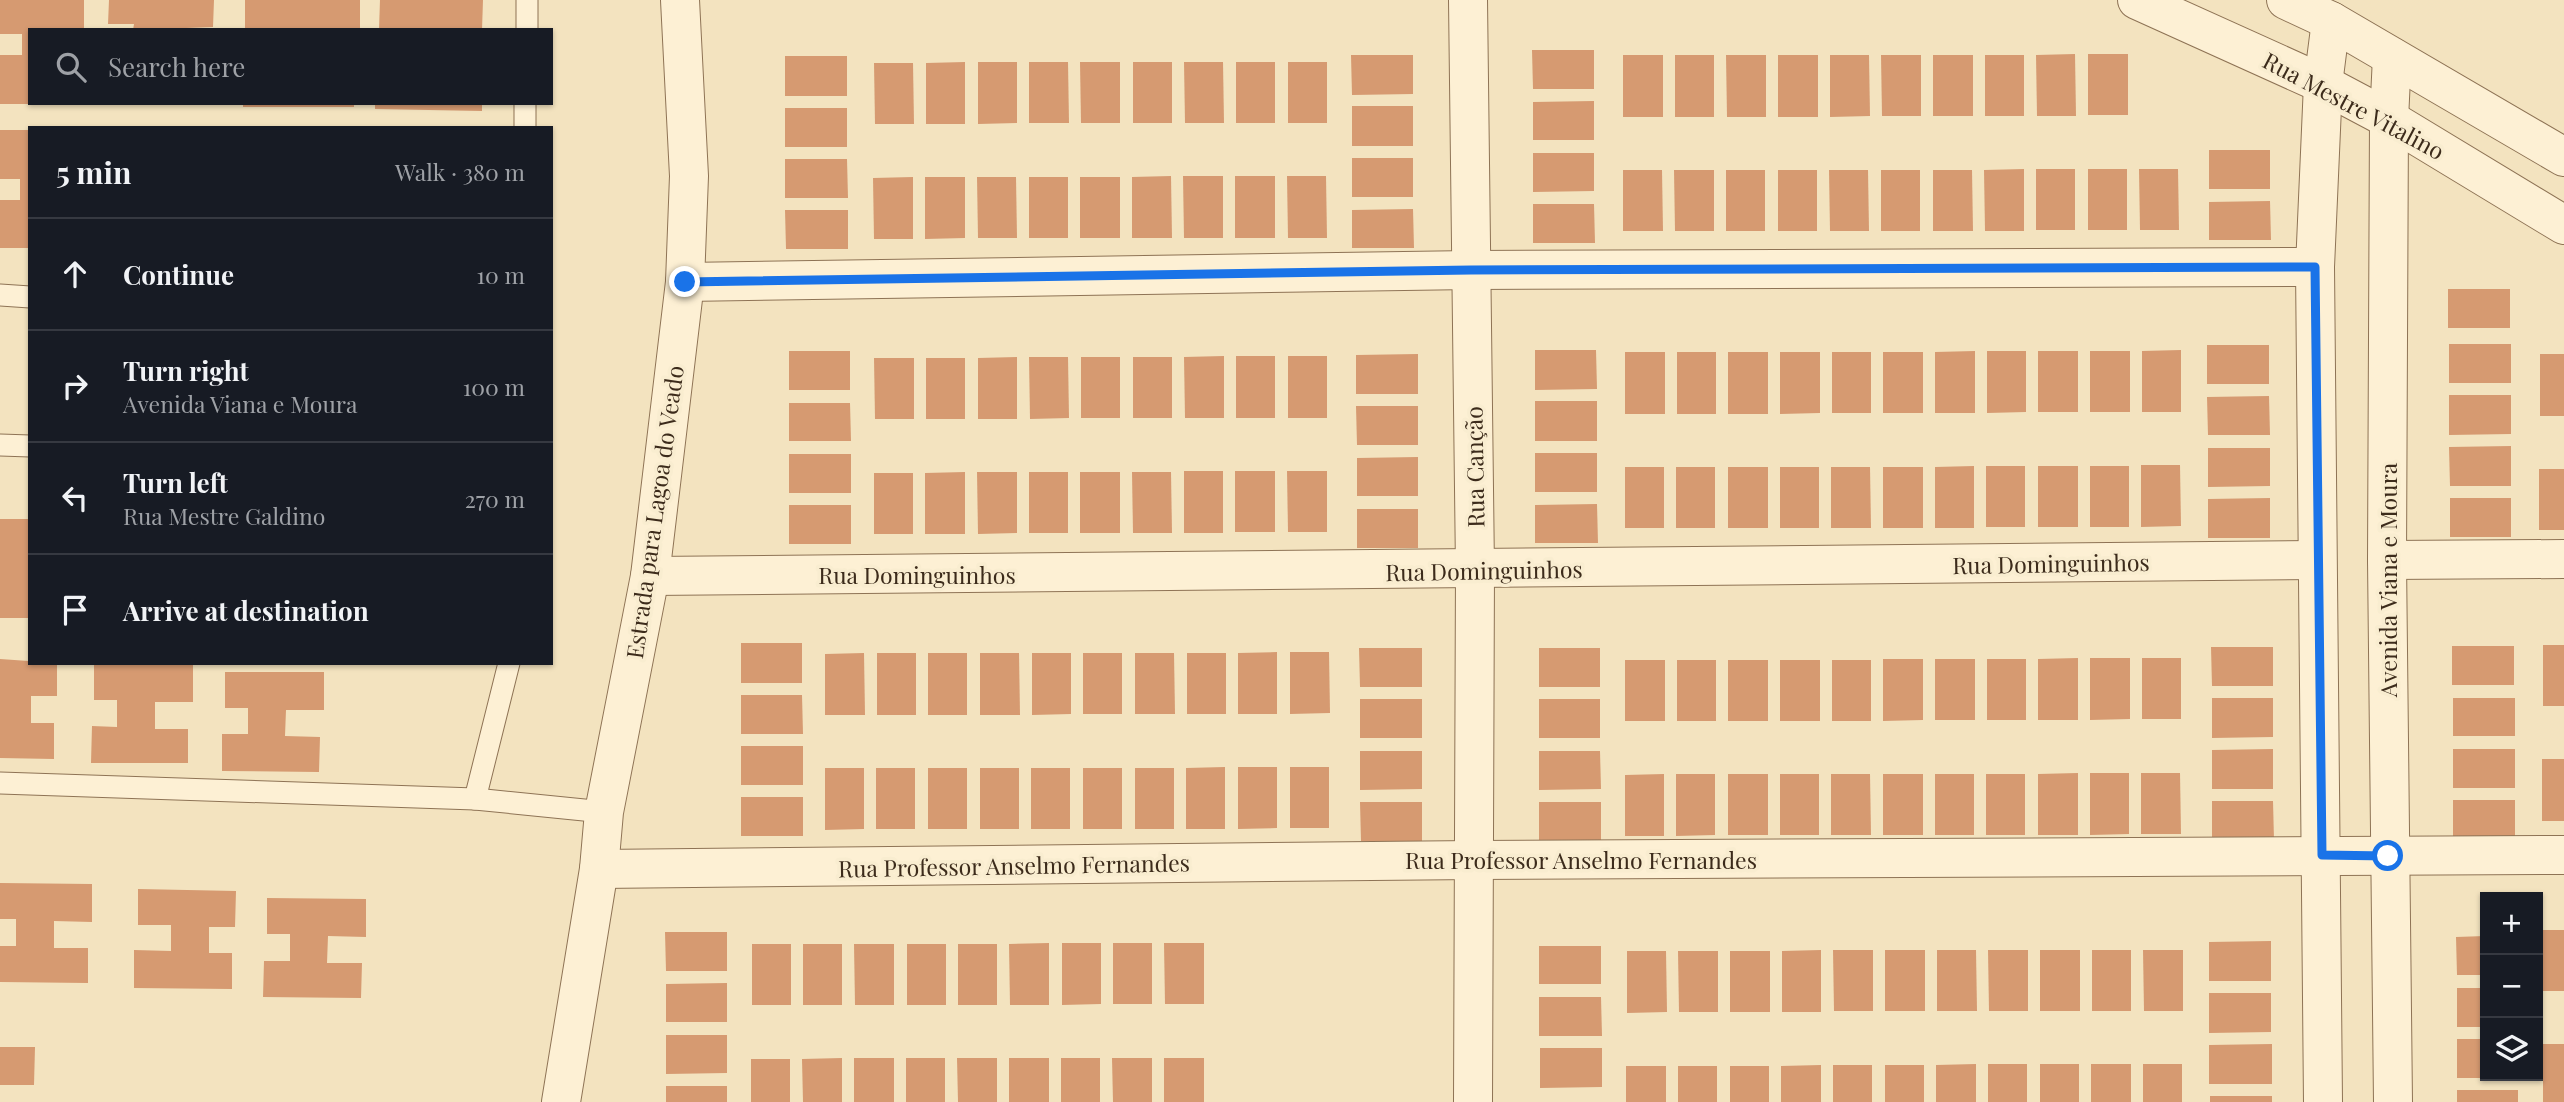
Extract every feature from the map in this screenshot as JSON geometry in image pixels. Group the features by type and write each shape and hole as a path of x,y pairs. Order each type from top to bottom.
{"street":[{"name":"Estrada para Lagoa do Veado","path":"561,1102 598,869 604,812 650,576 685,282 689,176 680,0"},
{"name":"Rua Canção","path":"1468,0 1475,570 1473,1102"},
{"name":"Rua Mestre Vitalino","path":"2137,0 2323,84 2389,119 2564,225"},
{"path":"2286,0 2331,21 2564,157"},
{"path":"2323,1102 2315,267 2323,84 2331,21"},
{"name":"Avenida Viana e Moura","path":"2392,58 2389,119 2387,560 2388,856 2393,1102"},
{"path":"685,282 1471,270 2315,267"},
{"path":"2387,560 2564,559"},
{"name":"Rua Dominguinhos","path":"650,576 2317,560"},
{"name":"Rua Professor Anselmo Fernandes","path":"598,869 1474,860 2564,855"}],"lane":[{"path":"527,0 527,28"},
{"path":"525,105 525,126"},
{"path":"0,295 28,296"},
{"path":"0,445 28,446"},
{"path":"475,799 508,665"},
{"path":"0,783 475,799 604,812"}],"building":[{"path":"0,0 84,0 84,28 28,28 28,104 0,104 0,55 22,55 22,34 0,34"},
{"path":"109,0 214,0 213,27 133,28 134,24 108,24"},
{"path":"245,0 360,0 360,28 245,28"},
{"path":"380,0 483,0 482,28 379,28"},
{"path":"1532,50 1594,50 1594,89 1533,89"},
{"path":"2075,54 2076,116 2037,116 2036,55"},
{"path":"2088,54 2128,54 2128,115 2088,115"},
{"path":"1351,55 1413,55 1413,94 1352,95"},
{"path":"1623,55 1663,55 1663,117 1623,117"},
{"path":"1675,55 1714,55 1714,117 1675,117"},
{"path":"1726,55 1766,55 1766,117 1727,117"},
{"path":"1778,55 1818,55 1818,117 1778,117"},
{"path":"1830,55 1869,55 1870,116 1830,117"},
{"path":"1881,55 1921,55 1921,116 1882,116"},
{"path":"1933,55 1973,55 1973,116 1933,116"},
{"path":"1985,55 2024,55 2024,116 1985,116"},
{"path":"785,56 847,56 847,96 785,96"},
{"path":"965,62 965,124 926,124 926,63"},
{"path":"978,62 1017,62 1017,123 978,124"},
{"path":"1029,62 1068,62 1069,123 1029,123"},
{"path":"1080,62 1120,62 1120,123 1081,123"},
{"path":"1133,62 1172,62 1172,123 1133,123"},
{"path":"1184,62 1223,62 1224,123 1185,123"},
{"path":"1236,62 1275,62 1275,123 1236,123"},
{"path":"1288,62 1327,62 1327,123 1288,123"},
{"path":"874,63 913,63 914,124 875,124"},
{"path":"1594,101 1594,140 1533,140 1533,102"},
{"path":"243,105 354,105 354,107"},
{"path":"375,105 482,105 482,111 375,109"},
{"path":"1352,106 1413,106 1413,146 1352,146"},
{"path":"785,108 847,108 847,147 785,147"},
{"path":"0,130 28,130 28,248 0,248 0,200 20,200 20,179 0,179"},
{"path":"2209,150 2270,150 2270,189 2209,189"},
{"path":"1533,153 1594,153 1594,191 1533,192"},
{"path":"1352,158 1413,158 1413,197 1352,197"},
{"path":"785,159 847,159 848,198 785,198"},
{"path":"2024,169 2024,231 1985,231 1984,170"},
{"path":"2036,169 2075,169 2075,230 2036,230"},
{"path":"2088,169 2127,169 2127,230 2088,230"},
{"path":"2139,169 2178,169 2179,230 2140,230"},
{"path":"1623,170 1662,170 1663,231 1623,231"},
{"path":"1674,170 1714,170 1714,231 1675,231"},
{"path":"1726,170 1765,170 1765,231 1726,231"},
{"path":"1778,170 1817,170 1817,231 1778,231"},
{"path":"1829,170 1868,170 1869,231 1830,231"},
{"path":"1881,170 1920,170 1920,231 1881,231"},
{"path":"1933,170 1972,170 1973,231 1933,231"},
{"path":"1171,176 1172,238 1132,238 1132,177"},
{"path":"1183,176 1223,176 1223,238 1184,238"},
{"path":"1235,176 1275,176 1275,238 1235,238"},
{"path":"1287,176 1326,176 1327,238 1288,238"},
{"path":"913,177 913,239 874,239 873,178"},
{"path":"925,177 965,177 965,238 925,239"},
{"path":"977,177 1016,177 1017,238 978,238"},
{"path":"1029,177 1068,177 1068,238 1029,238"},
{"path":"1080,177 1120,177 1120,238 1080,238"},
{"path":"2270,201 2271,240 2209,240 2209,202"},
{"path":"1533,204 1594,204 1595,243 1533,243"},
{"path":"1413,209 1414,248 1352,248 1352,210"},
{"path":"785,210 848,210 848,249 786,249"},
{"path":"2448,289 2510,289 2510,328 2448,328"},
{"path":"2449,344 2511,344 2511,383 2449,383"},
{"path":"2207,345 2269,345 2269,384 2207,384"},
{"path":"1535,350 1596,350 1597,389 1535,390"},
{"path":"2181,350 2181,412 2142,412 2142,351"},
{"path":"789,351 850,351 850,390 789,390"},
{"path":"1975,351 1975,413 1935,413 1935,352"},
{"path":"1987,351 2026,351 2026,412 1987,413"},
{"path":"2038,351 2078,351 2078,412 2038,412"},
{"path":"2090,351 2130,351 2130,412 2090,412"},
{"path":"1625,352 1665,352 1665,414 1625,414"},
{"path":"1677,352 1716,352 1716,414 1677,414"},
{"path":"1728,352 1768,352 1768,414 1728,414"},
{"path":"1780,352 1820,352 1820,413 1780,414"},
{"path":"1832,352 1871,352 1871,413 1832,413"},
{"path":"1883,352 1923,352 1923,413 1883,413"},
{"path":"1418,354 1418,394 1356,394 1356,355"},
{"path":"2540,354 2564,354 2564,416 2540,416"},
{"path":"1224,356 1224,418 1185,418 1184,357"},
{"path":"1236,356 1275,356 1275,418 1236,418"},
{"path":"1288,356 1327,356 1327,418 1288,418"},
{"path":"1017,357 1017,419 978,419 978,358"},
{"path":"1029,357 1068,357 1069,418 1030,419"},
{"path":"1081,357 1120,357 1120,418 1081,418"},
{"path":"1133,357 1172,357 1172,418 1133,418"},
{"path":"874,358 914,358 914,419 875,419"},
{"path":"926,358 965,358 965,419 926,419"},
{"path":"2449,395 2511,395 2511,434 2449,435"},
{"path":"2269,396 2270,435 2208,435 2207,397"},
{"path":"1535,401 1597,401 1597,441 1535,441"},
{"path":"789,403 850,403 851,441 789,441"},
{"path":"1356,406 1418,406 1418,445 1357,445"},
{"path":"2511,446 2511,486 2450,486 2449,447"},
{"path":"2208,448 2270,448 2270,486 2208,487"},
{"path":"1535,453 1597,453 1597,492 1535,492"},
{"path":"789,454 851,454 851,493 789,493"},
{"path":"1418,457 1418,496 1357,496 1357,458"},
{"path":"2141,465 2180,465 2181,526 2141,527"},
{"path":"1974,466 1974,528 1935,528 1935,467"},
{"path":"1986,466 2025,466 2025,527 1986,527"},
{"path":"2038,466 2078,466 2078,527 2038,527"},
{"path":"2090,466 2129,466 2129,527 2090,527"},
{"path":"1625,467 1664,467 1664,528 1625,528"},
{"path":"1676,467 1715,467 1715,528 1676,528"},
{"path":"1728,467 1768,467 1768,528 1728,528"},
{"path":"1780,467 1819,467 1819,528 1780,528"},
{"path":"1831,467 1870,467 1871,528 1831,528"},
{"path":"1883,467 1923,467 1923,528 1883,528"},
{"path":"2539,469 2564,469 2564,530 2539,530"},
{"path":"1184,471 1223,471 1223,533 1184,533"},
{"path":"1235,471 1275,471 1275,532 1235,532"},
{"path":"1287,471 1327,471 1327,532 1288,532"},
{"path":"965,472 965,534 925,534 925,473"},
{"path":"977,472 1017,472 1017,533 978,534"},
{"path":"1029,472 1068,472 1068,533 1029,533"},
{"path":"1080,472 1120,472 1120,533 1080,533"},
{"path":"1132,472 1171,472 1172,533 1133,533"},
{"path":"874,473 913,473 913,534 874,534"},
{"path":"2270,498 2270,538 2208,538 2208,499"},
{"path":"2450,498 2511,498 2511,537 2450,537"},
{"path":"1597,504 1598,543 1535,543 1535,505"},
{"path":"789,505 851,505 851,544 789,544"},
{"path":"1357,509 1418,509 1418,548 1357,548"},
{"path":"0,519 28,519 28,618 0,618"},
{"path":"741,643 802,643 802,683 741,683"},
{"path":"2543,645 2564,645 2564,706 2543,706"},
{"path":"2452,646 2514,646 2514,685 2452,685"},
{"path":"2211,647 2273,647 2273,686 2212,686"},
{"path":"1359,648 1422,648 1422,687 1360,687"},
{"path":"1539,648 1600,648 1600,687 1539,687"},
{"path":"1277,652 1277,714 1238,714 1238,653"},
{"path":"1290,652 1329,652 1330,713 1290,714"},
{"path":"864,653 865,715 825,715 825,654"},
{"path":"877,653 916,653 916,715 877,715"},
{"path":"928,653 967,653 967,715 928,715"},
{"path":"980,653 1019,653 1020,715 980,715"},
{"path":"1032,653 1071,653 1071,714 1032,715"},
{"path":"1083,653 1122,653 1122,714 1083,714"},
{"path":"1135,653 1174,653 1175,714 1135,714"},
{"path":"1187,653 1226,653 1226,714 1187,714"},
{"path":"2078,658 2078,720 2038,720 2038,659"},
{"path":"2090,658 2130,658 2130,719 2090,720"},
{"path":"2142,658 2181,658 2181,719 2142,719"},
{"path":"0,659 28,661 28,665 57,665 57,696 31,696 31,723 54,723 54,759 0,758"},
{"path":"1883,659 1923,659 1923,720 1883,721"},
{"path":"1935,659 1975,659 1975,720 1935,720"},
{"path":"1987,659 2026,659 2026,720 1987,720"},
{"path":"1625,660 1665,660 1665,721 1625,721"},
{"path":"1677,660 1716,660 1716,721 1677,721"},
{"path":"1728,660 1768,660 1768,721 1728,721"},
{"path":"1780,660 1820,660 1820,721 1780,721"},
{"path":"1832,660 1871,660 1871,721 1832,721"},
{"path":"94,665 193,665 193,702 155,702 155,729 188,729 188,763 91,763 92,726 117,727 117,700 94,700"},
{"path":"225,672 324,672 324,710 286,710 285,736 320,737 319,772 222,771 222,734 248,734 248,708 225,708"},
{"path":"741,695 802,695 803,734 741,734"},
{"path":"2212,698 2273,698 2273,737 2212,738"},
{"path":"2453,698 2515,698 2515,736 2453,736"},
{"path":"1360,699 1422,699 1422,738 1360,738"},
{"path":"1539,699 1600,699 1600,738 1539,738"},
{"path":"741,746 803,746 803,785 741,785"},
{"path":"2273,749 2273,789 2212,789 2212,750"},
{"path":"2453,749 2515,749 2515,788 2453,788"},
{"path":"1360,751 1422,751 1422,789 1360,790"},
{"path":"1539,751 1600,751 1601,789 1539,790"},
{"path":"2542,759 2564,759 2564,821 2542,821"},
{"path":"1225,767 1225,829 1186,829 1186,768"},
{"path":"1238,767 1277,767 1277,828 1238,829"},
{"path":"1290,767 1329,767 1329,828 1290,828"},
{"path":"825,768 864,768 864,829 825,830"},
{"path":"876,768 915,768 915,829 876,829"},
{"path":"928,768 967,768 967,829 928,829"},
{"path":"980,768 1019,768 1019,829 980,829"},
{"path":"1031,768 1070,768 1070,829 1031,829"},
{"path":"1083,768 1122,768 1122,829 1083,829"},
{"path":"1135,768 1174,768 1174,829 1135,829"},
{"path":"2078,773 2078,835 2038,835 2038,774"},
{"path":"2090,773 2129,773 2129,834 2090,835"},
{"path":"2141,773 2180,773 2181,834 2141,834"},
{"path":"1664,774 1664,836 1625,836 1625,775"},
{"path":"1676,774 1715,774 1715,835 1676,836"},
{"path":"1728,774 1768,774 1768,835 1728,835"},
{"path":"1780,774 1819,774 1819,835 1780,835"},
{"path":"1831,774 1870,774 1871,835 1831,835"},
{"path":"1883,774 1923,774 1923,835 1883,835"},
{"path":"1935,774 1974,774 1974,835 1935,835"},
{"path":"1986,774 2025,774 2025,835 1986,835"},
{"path":"741,797 803,797 803,836 741,836"},
{"path":"2453,800 2515,800 2515,839 2453,839"},
{"path":"2212,801 2273,801 2274,840 2212,840"},
{"path":"1360,802 1422,802 1422,841 1361,841"},
{"path":"1539,802 1601,802 1601,841 1539,841"},
{"path":"0,883 92,884 92,922 54,921 54,948 88,948 88,983 0,982 0,946 16,946 16,919 0,919"},
{"path":"138,889 236,891 235,927 209,927 209,953 232,953 232,989 134,988 134,950 171,951 171,925 138,925"},
{"path":"267,898 366,899 366,937 328,936 327,963 362,963 361,998 263,997 264,961 290,961 290,934 267,934"},
{"path":"2543,930 2564,930 2564,991 2543,991"},
{"path":"665,932 727,932 727,971 666,971"},
{"path":"2480,936 2480,975 2457,975 2456,937"},
{"path":"2271,941 2271,981 2209,981 2209,942"},
{"path":"1049,943 1049,1005 1010,1005 1009,944"},
{"path":"1062,943 1101,943 1101,1004 1062,1005"},
{"path":"1113,943 1152,943 1152,1004 1113,1004"},
{"path":"1164,943 1204,943 1204,1004 1165,1004"},
{"path":"752,944 791,944 791,1005 752,1005"},
{"path":"803,944 842,944 842,1005 803,1005"},
{"path":"854,944 894,944 894,1005 855,1005"},
{"path":"907,944 946,944 946,1005 907,1005"},
{"path":"958,944 997,944 997,1005 958,1005"},
{"path":"1539,946 1601,946 1601,984 1539,984"},
{"path":"1821,950 1821,1012 1782,1012 1782,951"},
{"path":"1833,950 1873,950 1873,1011 1834,1011"},
{"path":"1885,950 1925,950 1925,1011 1885,1011"},
{"path":"1937,950 1976,950 1977,1011 1937,1011"},
{"path":"1988,950 2028,950 2028,1011 1989,1011"},
{"path":"2040,950 2080,950 2080,1011 2040,1011"},
{"path":"2092,950 2131,950 2131,1011 2092,1011"},
{"path":"2143,950 2183,950 2183,1011 2144,1011"},
{"path":"1627,951 1666,951 1667,1012 1627,1013"},
{"path":"1678,951 1718,951 1718,1012 1679,1012"},
{"path":"1730,951 1770,951 1770,1012 1730,1012"},
{"path":"727,983 727,1022 666,1022 666,984"},
{"path":"2457,988 2480,988 2480,1027 2457,1027"},
{"path":"2209,993 2271,993 2271,1032 2209,1033"},
{"path":"1539,997 1601,997 1602,1036 1539,1036"},
{"path":"666,1035 727,1035 727,1073 666,1074"},
{"path":"2457,1039 2480,1039 2480,1078 2457,1078"},
{"path":"2272,1044 2272,1084 2209,1084 2209,1045"},
{"path":"2543,1044 2564,1044 2564,1102 2543,1102"},
{"path":"0,1047 35,1047 34,1085 0,1085"},
{"path":"1540,1048 1602,1048 1602,1087 1540,1088"},
{"path":"842,1058 842,1102 803,1102 802,1059"},
{"path":"854,1058 894,1058 894,1102 854,1102"},
{"path":"906,1058 945,1058 945,1102 906,1102"},
{"path":"957,1058 997,1058 997,1102 958,1102"},
{"path":"1009,1058 1049,1058 1049,1102 1009,1102"},
{"path":"1061,1058 1100,1058 1100,1102 1061,1102"},
{"path":"1112,1058 1152,1058 1152,1102 1113,1102"},
{"path":"1164,1058 1204,1058 1204,1102 1164,1102"},
{"path":"751,1059 790,1059 790,1102 751,1102"},
{"path":"1976,1064 1976,1102 1936,1102 1936,1065"},
{"path":"1988,1064 2027,1064 2027,1102 1988,1102"},
{"path":"2040,1064 2079,1064 2079,1102 2040,1102"},
{"path":"2091,1064 2131,1064 2131,1102 2091,1102"},
{"path":"2143,1064 2182,1064 2182,1102 2143,1102"},
{"path":"1821,1065 1821,1102 1781,1102 1781,1066"},
{"path":"1833,1065 1872,1065 1872,1102 1833,1102"},
{"path":"1885,1065 1924,1065 1924,1102 1885,1102"},
{"path":"1626,1066 1666,1066 1666,1102 1626,1102"},
{"path":"1678,1066 1717,1066 1717,1102 1678,1102"},
{"path":"1730,1066 1769,1066 1769,1102 1730,1102"},
{"path":"666,1086 727,1086 727,1102 666,1102"},
{"path":"2457,1090 2518,1090 2518,1102 2457,1102"},
{"path":"2210,1096 2272,1096 2272,1102 2210,1102"}],"route":[{"path":"685,282 1471,270 2315,267 2322,855 2388,856"}]}
